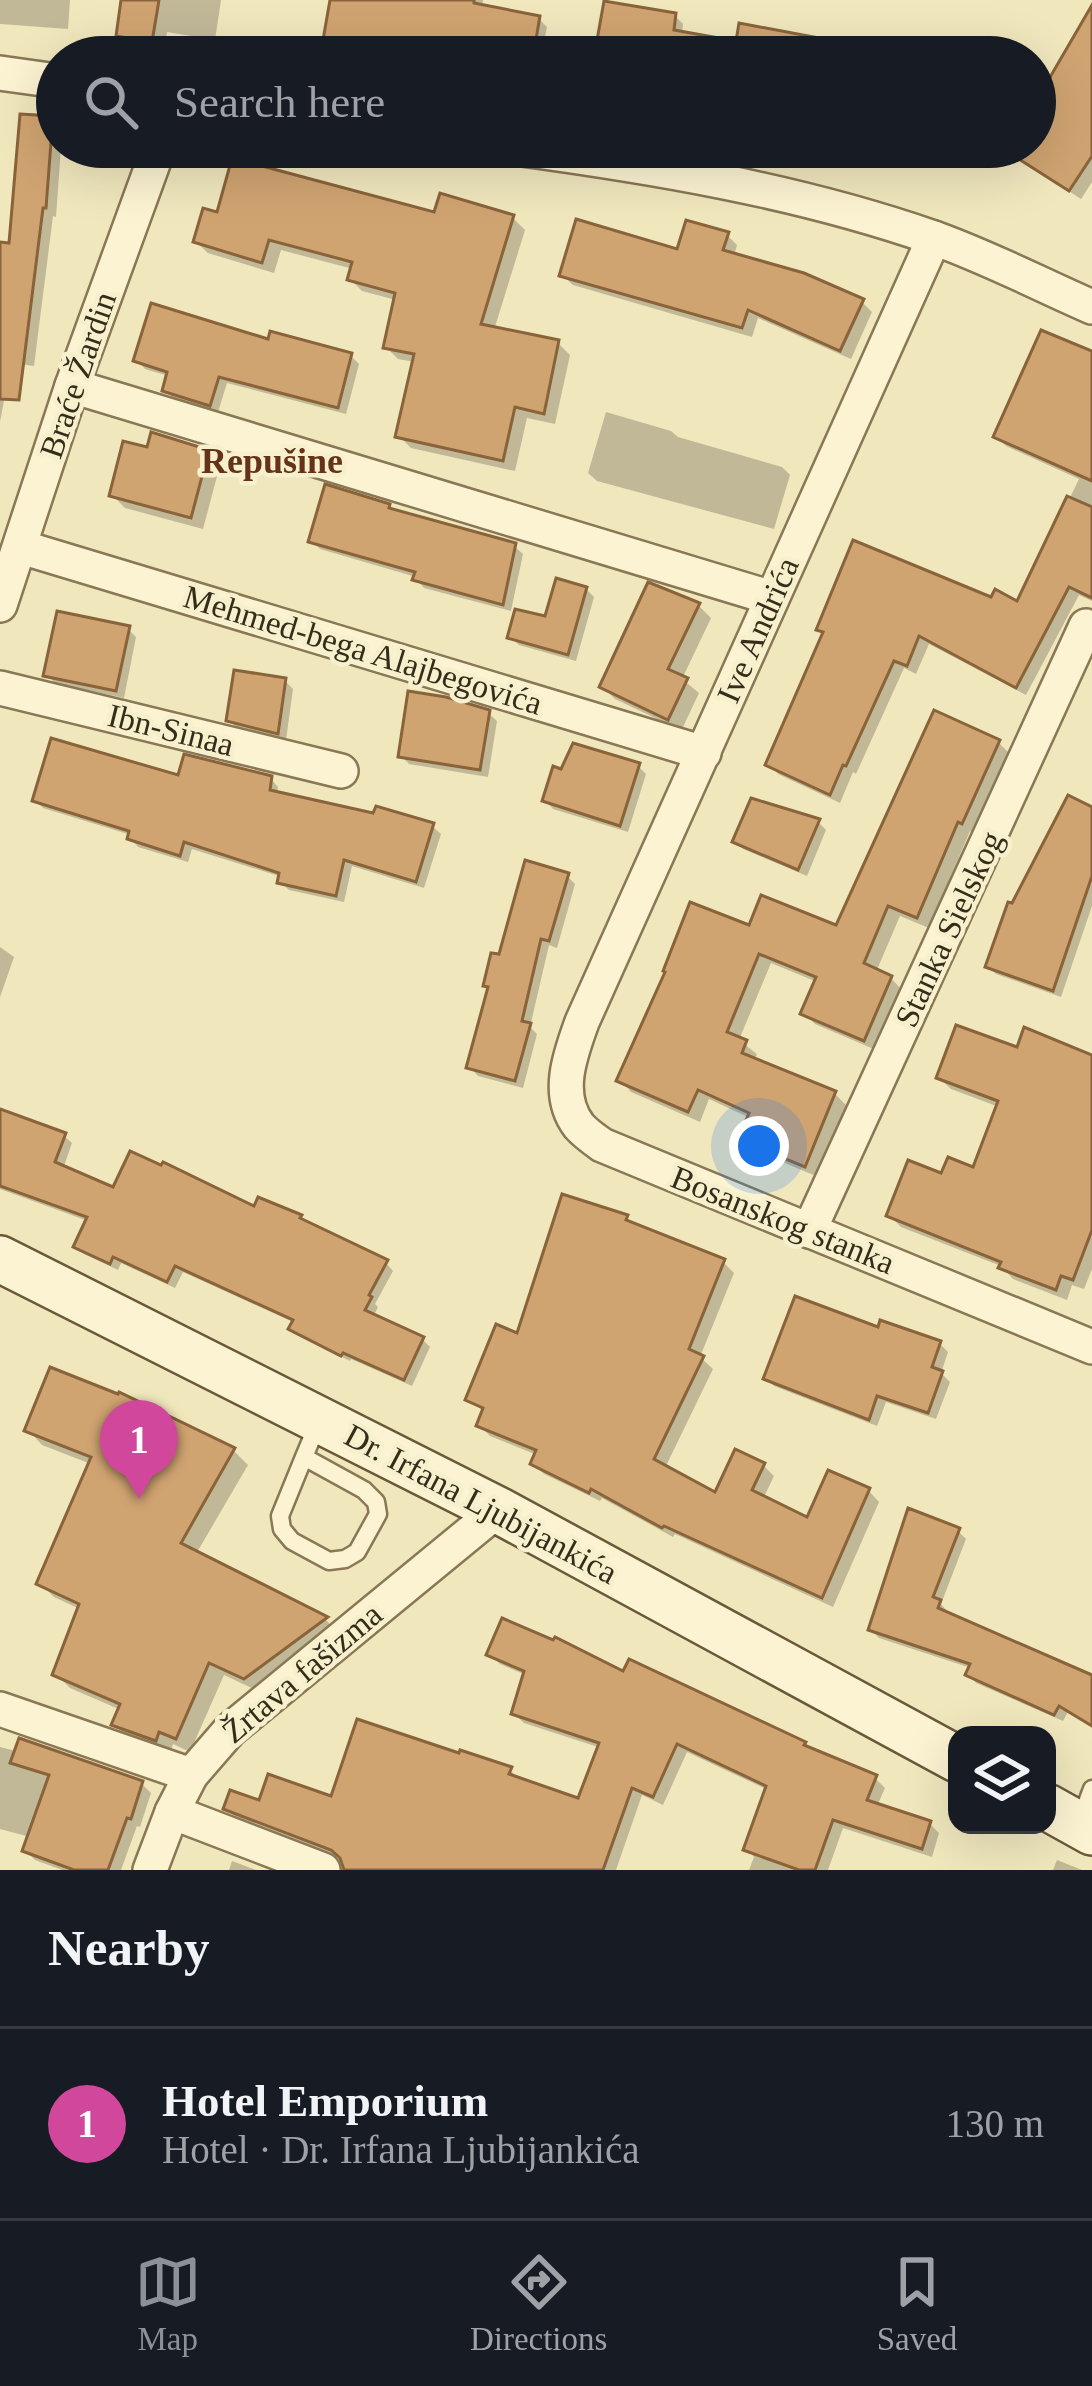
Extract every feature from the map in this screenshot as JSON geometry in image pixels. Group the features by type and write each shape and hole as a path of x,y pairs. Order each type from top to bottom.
{"main road":[{"name":"Dr. Irfana Ljubijankića","path":"0,1259 312,1438 498,1510 948,1754"}],"street":[{"path":"0,73 36,78"},
{"name":"Braće Žardin","path":"0,604 151,168"},
{"path":"645,168 786,194 934,238 1092,308"},
{"name":"Ive Andrića","path":"581,1022 934,238"},
{"path":"72,386 772,598"},
{"name":"Mehmed-bega Alajbegovića","path":"21,547 704,753"},
{"name":"Stanka Sielskog","path":"809,1231 1087,626"},
{"name":"Ibn-Sinaa","path":"0,688 341,771"},
{"name":"Bosanskog stanka","path":"581,1022 567,1061 566,1095 578,1125 602,1145 1092,1347"},
{"name":"Žrtava fašizma","path":"151,1870 191,1775 230,1730 498,1510"},
{"path":"0,1709 191,1775"},
{"path":"172,1812 323,1870"}],"lane":[{"path":"312,1438 376,1502 378,1514 357,1552 345,1559 329,1561 292,1541 282,1529 280,1516 312,1438"}],"building":[{"path":"121,0 159,0 153,36 116,36"},
{"path":"330,0 474,0 540,16 537,36 324,36"},
{"path":"604,1 676,13 674,30 708,36 598,36"},
{"path":"1092,5 1092,156 1069,191 1033,168 1056,168 1056,67"},
{"path":"739,23 808,36 737,36"},
{"path":"20,114 36,115 36,168 49,168 19,400 0,399 0,242 9,243"},
{"path":"229,168 269,168 434,212 440,193 514,215 481,324 559,340 544,414 515,407 503,461 395,437 414,354 383,348 395,293 347,280 352,262 269,240 262,263 193,242 203,208 217,212"},
{"path":"576,219 677,249 686,220 729,232 723,250 804,273 864,299 840,351 748,310 742,328 559,276"},
{"path":"151,303 268,339 270,331 352,353 338,408 219,377 210,406 162,391 167,372 133,361"},
{"path":"1041,330 1092,351 1092,481 993,437"},
{"path":"151,432 209,450 191,518 109,496 123,441 147,447"},
{"path":"325,484 390,504 389,508 516,543 503,605 412,580 415,572 308,542"},
{"path":"1067,496 1092,507 1092,598 1069,587 1016,688 919,636 907,666 894,661 830,795 765,765 823,632 816,630 853,540 991,597 995,589 1017,601"},
{"path":"556,578 587,587 568,655 507,638 515,609 545,616"},
{"path":"648,582 700,603 668,669 688,678 668,720 599,687"},
{"path":"57,611 130,626 116,691 43,676"},
{"path":"234,670 286,678 278,734 226,721"},
{"path":"408,691 490,710 480,770 398,757"},
{"path":"934,710 1000,740 917,918 888,906 864,963 892,976 864,1041 800,1014 816,977 759,954 727,1032 747,1040 742,1053 836,1091 805,1167 738,1139 749,1113 698,1090 688,1112 616,1081 665,972 690,902 749,925 761,895 836,925"},
{"path":"51,738 178,775 184,754 272,776 270,790 373,813 376,806 434,823 416,882 344,860 336,896 277,883 279,873 184,842 180,856 127,839 129,831 32,801"},
{"path":"573,743 640,763 620,826 542,801 553,766 561,769"},
{"path":"1068,795 1092,807 1092,876 1053,991 985,967 1008,902 1012,903"},
{"path":"751,798 820,819 798,870 732,842"},
{"path":"525,860 569,873 549,941 541,939 522,1021 531,1023 515,1081 466,1068 488,987 483,986 491,953 499,954"},
{"path":"956,1025 1017,1047 1024,1027 1092,1055 1092,1230 1073,1280 1061,1276 1056,1290 998,1268 1001,1262 886,1216 908,1160 941,1173 948,1157 973,1167 998,1101 936,1078"},
{"path":"0,1109 66,1133 55,1162 113,1187 130,1151 254,1206 258,1197 302,1215 300,1218 388,1260 365,1310 424,1337 404,1380 341,1356 288,1329 293,1320 175,1266 167,1282 113,1257 110,1264 73,1247 87,1217 0,1186"},
{"path":"562,1194 628,1215 626,1220 725,1259 689,1349 704,1356 654,1459 715,1492 735,1449 765,1463 752,1490 807,1517 828,1470 870,1488 822,1598 530,1464 536,1450 476,1426 483,1408 465,1400 496,1324 517,1333"},
{"path":"795,1296 878,1327 880,1320 941,1341 932,1367 943,1371 928,1413 877,1396 869,1420 763,1379"},
{"path":"50,1367 119,1392 235,1448 181,1543 328,1617 244,1679 209,1663 176,1739 159,1732 156,1741 111,1725 120,1704 52,1675 79,1604 36,1584 91,1457 24,1431"},
{"path":"908,1508 960,1528 933,1597 941,1600 938,1608 1092,1675 1092,1726 1059,1706 1054,1715 965,1675 970,1664 868,1630"},
{"path":"502,1618 555,1637 623,1671 629,1659 806,1742 804,1745 877,1775 867,1800 931,1821 922,1849 833,1820 815,1870 799,1870 743,1850 766,1786 677,1744 653,1797 632,1788 603,1870 344,1870 331,1850 223,1809 230,1790 259,1800 268,1774 331,1796 357,1719 512,1767 509,1774 578,1798 599,1743 511,1714 524,1671 486,1655"},
{"path":"19,1738 143,1781 108,1870 74,1870 22,1851 49,1775 10,1763"}],"place":[{"name":"Hotel Emporium","path":"139,1499"}],"district":[{"name":"Repušine","path":"272,461"}]}
